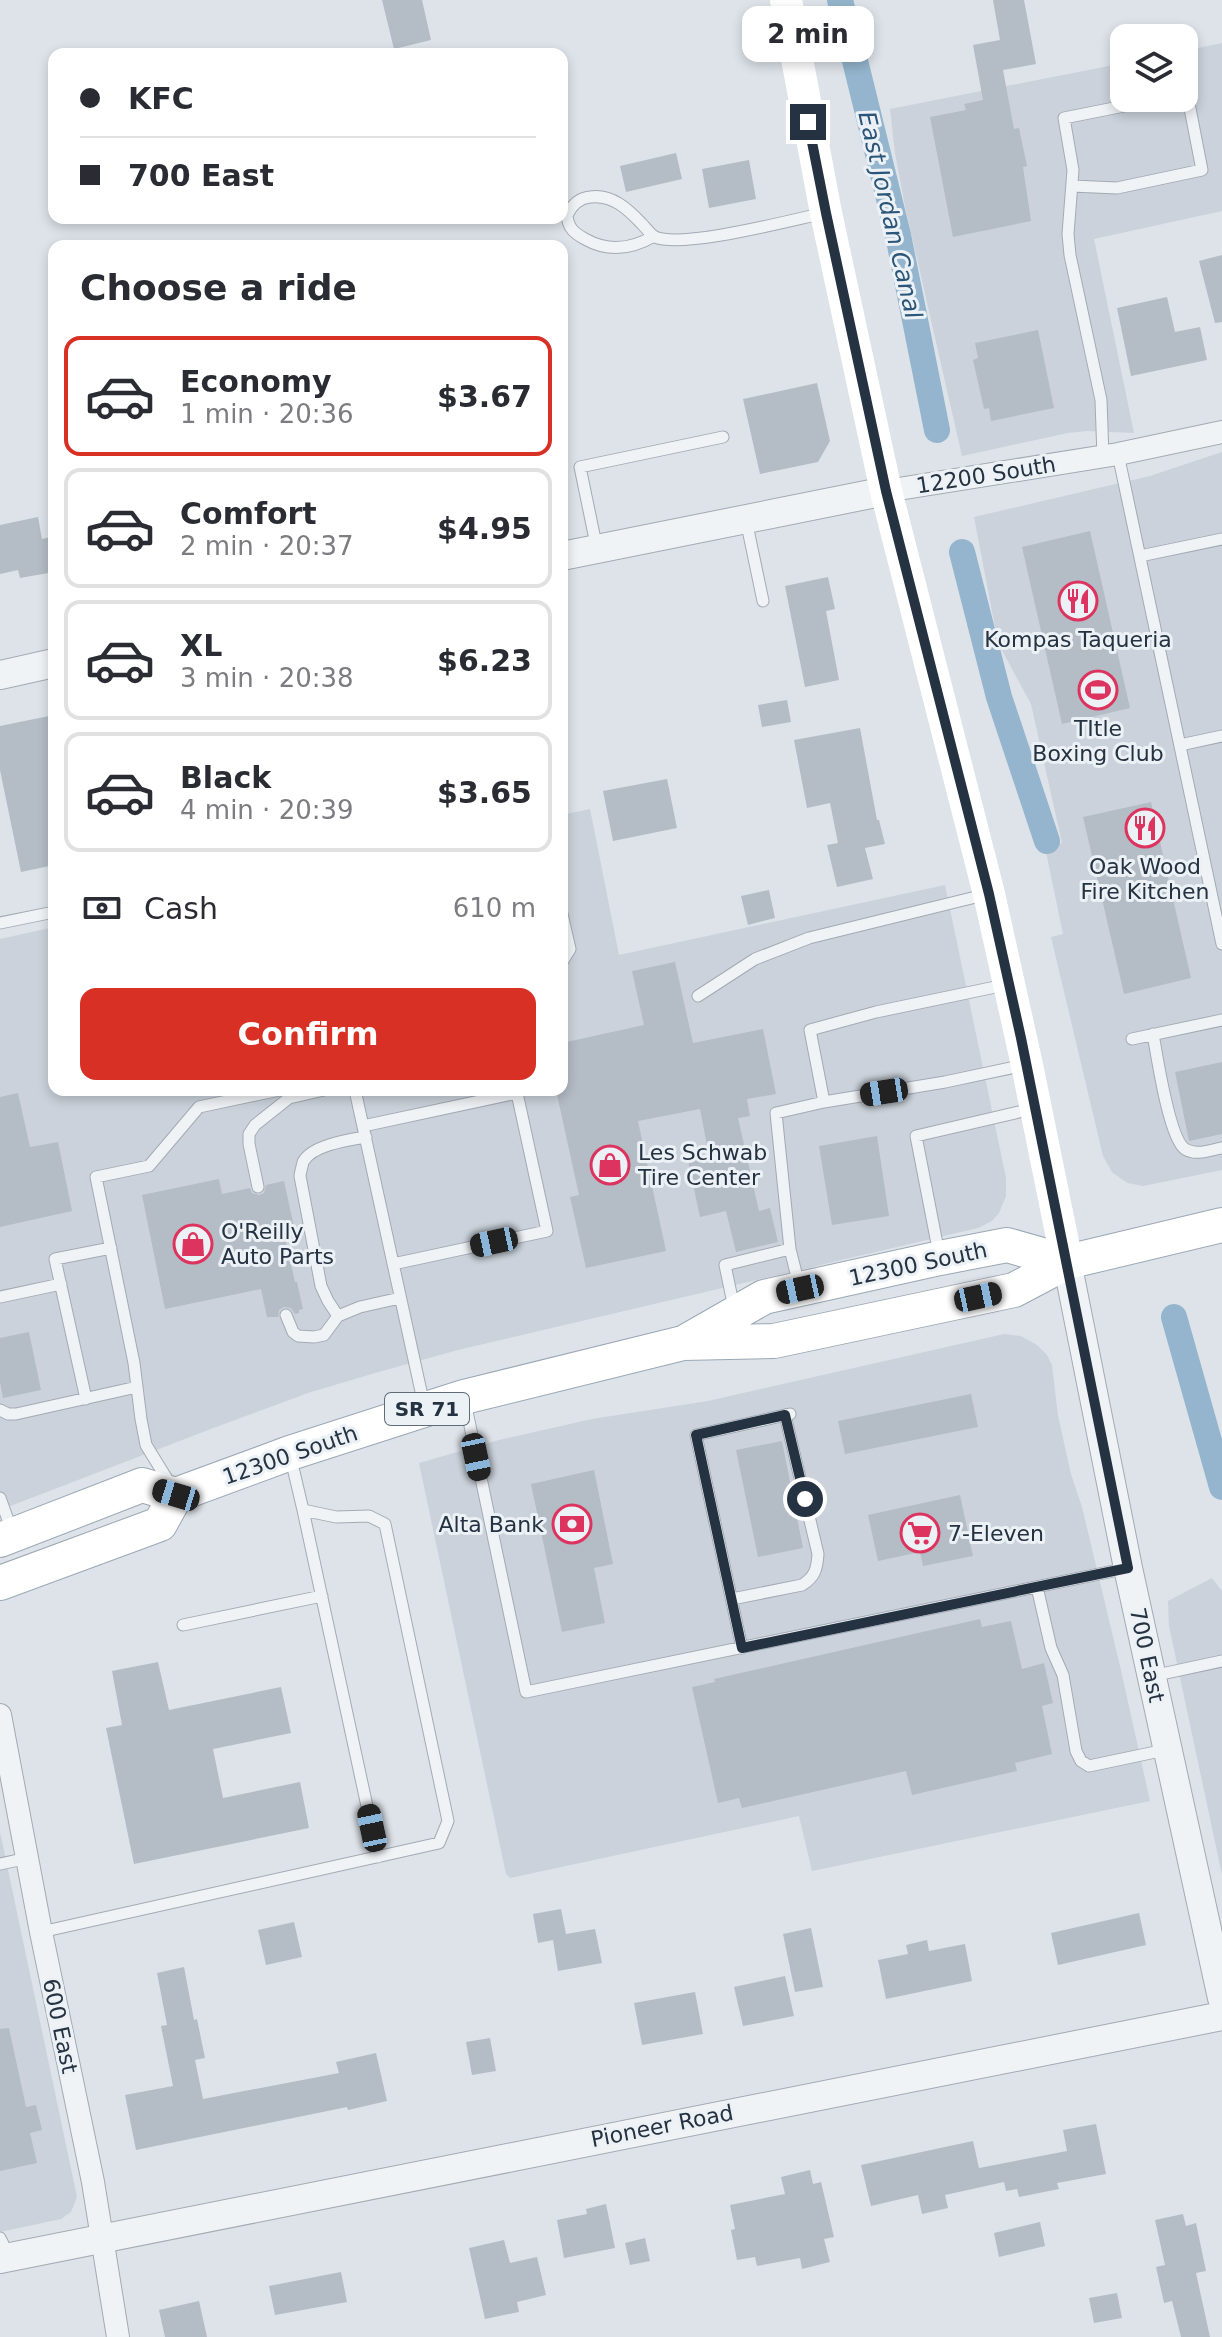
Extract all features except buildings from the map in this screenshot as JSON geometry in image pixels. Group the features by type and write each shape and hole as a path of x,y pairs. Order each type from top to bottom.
{"main road":[{"name":"700 East","path":"786,0 826,213 886,491 989,894 1067,1262"},
{"name":"12300 South","path":"176,1495 290,1453 464,1397 683,1343 774,1341 1014,1290 1067,1262 1222,1225"},
{"name":"12300 South","path":"683,1343 764,1297 940,1258 1007,1245 1067,1262"},
{"path":"0,1583 160,1524 176,1495 142,1485 7,1537"}],"street":[{"name":"12200 South","path":"568,555 886,491 1111,455 1222,432"},
{"path":"0,675 48,664"},
{"name":"700 East","path":"1067,1262 1128,1568 1222,1998"},
{"name":"600 East","path":"0,1715 93,2182 118,2337"},
{"name":"Pioneer Road","path":"3,2251 102,2238 1222,2016"}],"lane":[{"path":"1110,109 1064,118 1072,154 1068,234 1070,255 1111,455 1140,556 1222,944"},
{"path":"1072,186 1117,188 1202,170 1191,112"},
{"path":"568,213 578,201 604,197 619,203 654,236 674,240 699,238 826,213"},
{"path":"568,223 571,230 594,244 606,247 635,246 654,236"},
{"path":"597,549 580,467 723,437"},
{"path":"746,519 763,601"},
{"path":"1140,556 1222,539"},
{"path":"1180,745 1222,736"},
{"path":"698,996 755,959 809,938 989,894"},
{"path":"0,923 48,913"},
{"path":"824,1102 810,1030 876,1012 1009,984"},
{"path":"1132,1039 1222,1020"},
{"path":"1153,1034 1177,1140 1183,1148 1198,1152 1222,1148"},
{"path":"800,1289 790,1249 776,1113 1027,1065"},
{"path":"176,1495 146,1445 134,1363 96,1177 149,1166 199,1107 251,1096"},
{"path":"258,1187 249,1134 255,1125 289,1098 298,1096"},
{"path":"356,1096 425,1409"},
{"path":"338,1316 321,1286 300,1176 303,1163 311,1152 364,1131 505,1096"},
{"path":"393,1264 547,1231 518,1096"},
{"path":"940,1258 916,1136 1036,1108"},
{"path":"86,1399 55,1259 111,1248"},
{"path":"735,1313 725,1265 790,1249"},
{"path":"0,1297 61,1284"},
{"path":"286,1315 293,1332 306,1338 324,1335 338,1316 360,1307 400,1298"},
{"path":"0,1410 16,1414 137,1387"},
{"path":"464,1397 526,1692 1128,1568"},
{"path":"732,1599 802,1585 811,1579 817,1568 818,1554 788,1415 696,1435 742,1648"},
{"path":"290,1453 378,1857"},
{"path":"0,1498 7,1537"},
{"path":"41,1932 439,1843 448,1821 385,1524 369,1516 336,1517 303,1510"},
{"path":"1037,1587 1051,1648 1063,1675 1076,1751 1081,1761 1089,1766 1168,1749"},
{"path":"183,1625 322,1596"},
{"path":"1152,1676 1222,1661"},
{"path":"0,1864 28,1858"}],"shaded area":[{"path":"1222,43 1222,211 1094,239 1134,433 1068,433 962,456 905,206 890,109 1110,66 1110,112 1198,112 1198,48"},
{"path":"1222,452 1222,1170 1143,1186 1128,1183 1112,1172 1103,1156 1051,937 1063,934 1045,847 1062,843 1031,704 998,643 974,517 1150,476"},
{"path":"590,809 619,955 945,885 1006,1178 1006,1196 999,1213 992,1221 978,1228 458,1350 375,1373 308,1393 0,1510 0,939 48,928 48,1096 568,1096 568,814"},
{"path":"1004,1334 1021,1336 1037,1345 1052,1365 1058,1416 1071,1474 1082,1507 1150,1801 812,1871 799,1816 510,1878 506,1874 419,1463 499,1440 592,1419 708,1401"},
{"path":"1212,1578 1222,1591 1222,1875 1169,1626 1168,1601"},
{"path":"0,1832 77,2197 71,2212 61,2219 0,2232"}],"waterway":[{"name":"East Jordan Canal","path":"840,0 898,235 937,430"},
{"name":"East Jordan Canal","path":"962,552 999,697 1047,841"},
{"name":"East Jordan Canal","path":"1174,1317 1222,1487"}],"place":[{"name":"Kompas Taqueria","path":"1078,601"},
{"name":"TItle Boxing Club","path":"1098,690"},
{"name":"Oak Wood Fire Kitchen","path":"1145,828"},
{"name":"Les Schwab Tire Center","path":"610,1165"},
{"name":"O'Reilly Auto Parts","path":"193,1244"},
{"name":"Alta Bank","path":"572,1524"},
{"name":"7-Eleven","path":"920,1533"}],"route":[{"path":"805,1499 785,1415 696,1435 742,1648 1128,1568 1021,1038 989,894 886,491 808,122"}]}
